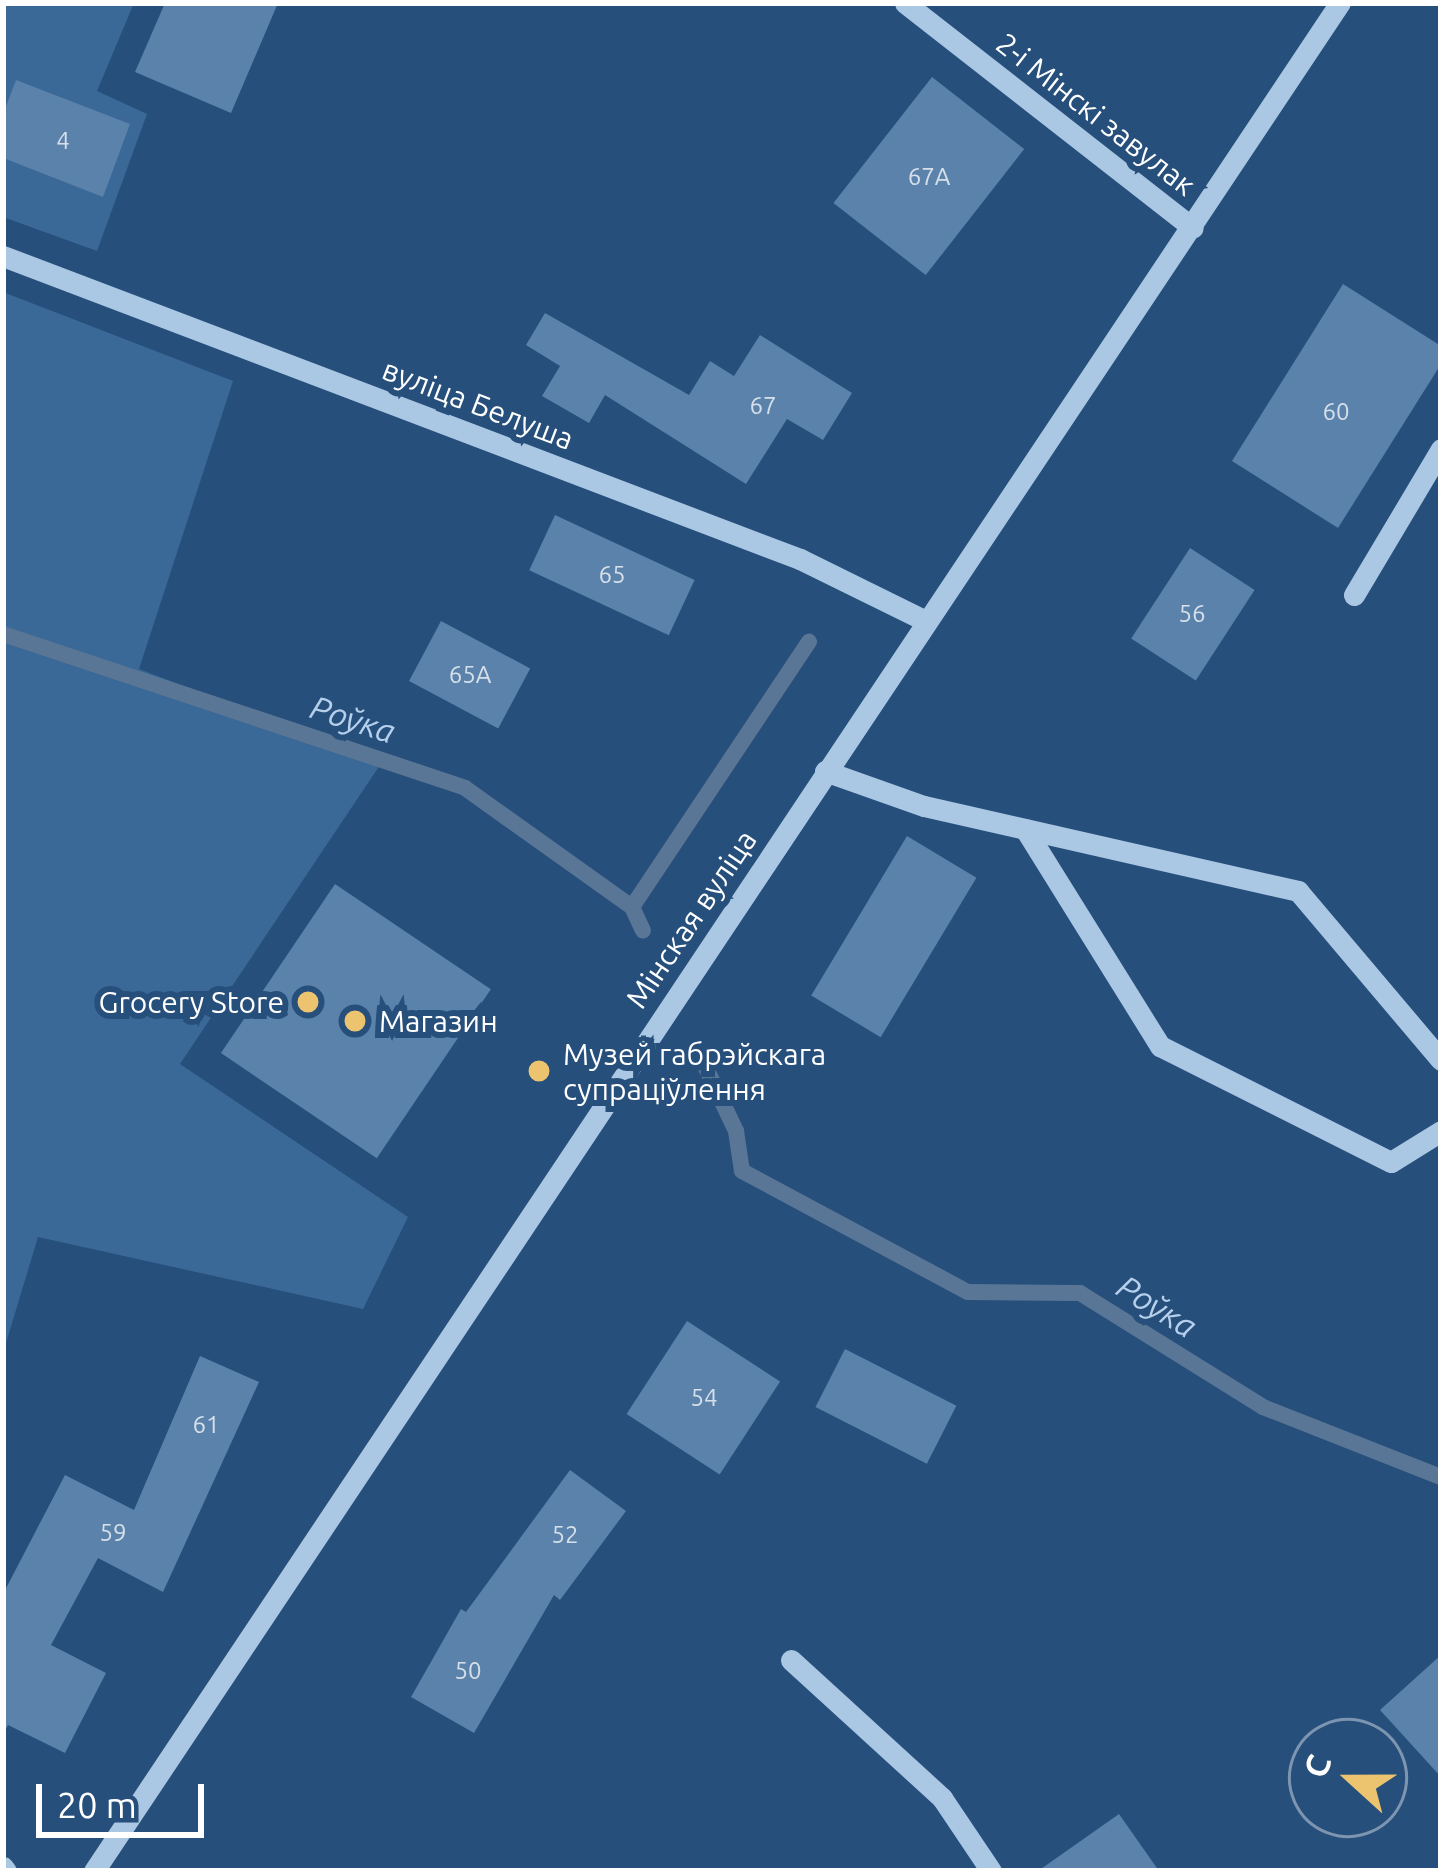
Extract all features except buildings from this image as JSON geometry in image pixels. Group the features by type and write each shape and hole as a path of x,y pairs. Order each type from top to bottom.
{"street":[{"name":"2-і Мінскі завулак","path":"904,3 1193,228"},
{"name":"Мінская вуліца","path":"94,1871 1340,3"},
{"name":"вуліца Белуша","path":"3,256 800,559 926,621"},
{"path":"1354,595 1441,449"},
{"path":"825,771 924,806 1298,891 1441,1060"},
{"path":"1025,829 1160,1046 1391,1162 1441,1131"},
{"path":"791,1660 942,1798 992,1871"}],"shaded area":[{"path":"3,3 134,3 97,91 147,114 97,251 3,217 3,158 102,196 16,81 3,114"},
{"path":"3,292 233,381 139,669 382,762 180,1064 408,1217 363,1309 38,1237 3,1353"}],"waterway":[{"name":"Роўка","path":"3,634 465,788 632,907 643,931"},
{"path":"632,907 809,642"},
{"name":"Роўка","path":"706,1068 736,1131 742,1171 968,1292 1080,1293 1263,1407 1441,1477"}],"place":[{"name":"Grocery Store","path":"308,1002"},
{"name":"Магазин","path":"355,1021"},
{"name":"Музей габрэйскага супраціўлення","path":"539,1071"}]}
